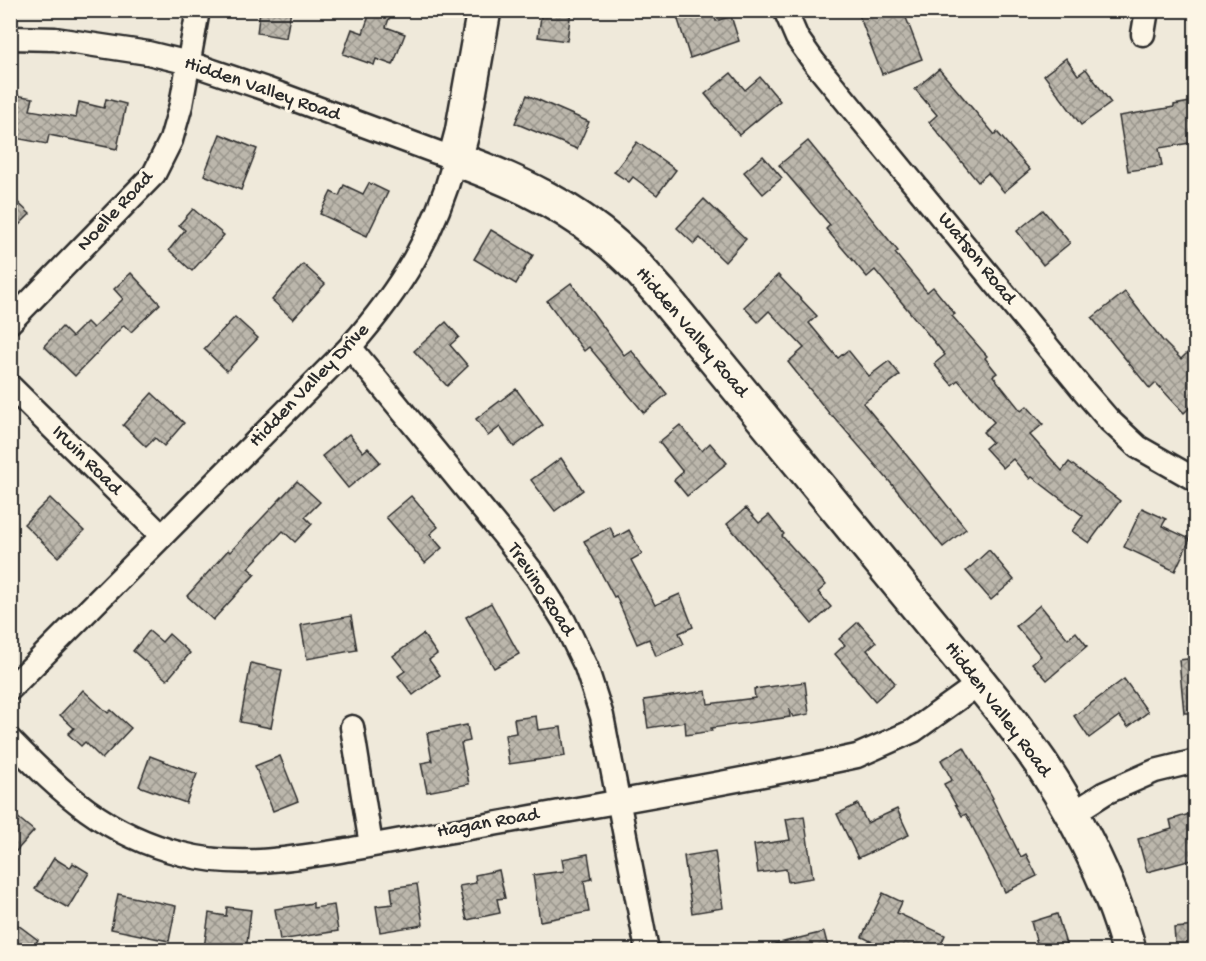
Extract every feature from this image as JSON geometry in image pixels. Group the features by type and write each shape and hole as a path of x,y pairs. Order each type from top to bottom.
{"street":[{"name":"Noelle Road","path":"10,322 154,174 171,140 181,105 198,10"},
{"name":"Hidden Valley Drive","path":"10,689 350,347 385,306 416,258 440,209 462,133 484,10"},
{"name":"Watson Road","path":"786,10 797,38 814,62 1084,392 1138,447 1196,480"},
{"path":"1143,34 1147,10"},
{"name":"Hidden Valley Road","path":"10,38 55,39 148,53 189,63 493,172 544,196 588,224 627,256 668,303 980,683 1029,746 1072,814 1104,879 1129,951"},
{"name":"Trevino Road","path":"350,347 506,538 537,578 564,621 586,667 603,716 647,951"},
{"name":"Irwin Road","path":"10,387 162,536"},
{"name":"Hagan Road","path":"10,740 50,781 87,811 132,837 180,854 205,859 259,862 288,860 857,756 913,731 980,683"},
{"path":"351,727 371,845"},
{"path":"1072,814 1105,793 1155,771 1196,761"}],"building":[{"path":"260,10 291,10 286,38 257,33"},
{"path":"371,10 390,16 386,27 405,34 393,65 376,59 374,65 343,54 352,29 363,33"},
{"path":"542,10 571,10 567,41 538,37"},
{"path":"675,10 712,10 716,21 731,16 739,41 690,58"},
{"path":"857,10 903,10 922,59 882,74"},
{"path":"1066,58 1078,75 1086,69 1111,103 1081,125 1044,75"},
{"path":"939,69 995,135 997,132 1030,170 1004,192 988,173 978,182 929,122 937,115 915,89"},
{"path":"731,73 745,90 760,77 780,101 739,135 705,94"},
{"path":"10,94 33,98 30,110 76,118 79,102 104,108 106,99 126,104 117,149 49,135 47,144 15,138 15,135 10,135"},
{"path":"527,95 589,122 577,149 515,123"},
{"path":"1196,101 1196,142 1159,148 1162,166 1128,171 1119,116"},
{"path":"220,134 257,149 241,190 204,175"},
{"path":"808,141 898,251 895,253 927,292 933,287 955,314 952,316 987,356 985,358 997,373 993,376 1021,411 1027,406 1043,424 1030,435 1062,471 1069,462 1120,501 1089,543 1072,531 1083,516 1032,477 1030,479 1013,459 1003,468 985,448 992,442 983,432 994,422 958,380 952,385 934,364 945,355 875,270 867,277 826,229 830,225 779,165"},
{"path":"637,142 676,170 657,195 633,177 629,182 614,172"},
{"path":"763,156 782,178 763,194 744,172"},
{"path":"369,183 388,192 367,236 320,214 331,192 339,196 344,185 363,194"},
{"path":"10,195 30,214 10,234"},
{"path":"704,199 746,239 725,262 700,238 694,244 677,228"},
{"path":"193,209 224,235 192,271 169,250 185,230 179,225"},
{"path":"1043,210 1070,243 1043,265 1017,231"},
{"path":"491,230 533,255 516,284 474,259"},
{"path":"303,264 325,284 293,319 272,300"},
{"path":"131,273 160,304 131,332 124,325 75,376 44,346 62,327 72,337 87,322 93,328 123,299 114,289"},
{"path":"778,275 817,316 809,323 838,358 848,350 869,376 889,361 900,375 863,403 966,529 943,547 788,362 804,348 769,311 758,322 744,307"},
{"path":"571,283 624,355 631,350 667,394 644,413 589,347 584,351 547,301"},
{"path":"1125,292 1163,341 1181,359 1187,353 1196,363 1196,402 1184,413 1156,383 1150,389 1092,318"},
{"path":"235,317 258,338 227,371 204,349"},
{"path":"446,322 459,337 450,345 468,366 447,386 414,351"},
{"path":"516,389 543,425 514,447 500,427 488,436 476,419"},
{"path":"152,393 184,423 164,446 155,438 146,447 123,425"},
{"path":"680,425 702,451 710,443 727,463 687,496 674,480 683,472 659,442"},
{"path":"349,434 363,452 368,448 380,462 348,488 322,456"},
{"path":"561,458 583,490 555,511 531,480"},
{"path":"297,481 320,502 305,517 312,524 295,542 283,531 248,568 255,574 213,620 187,596 228,550 230,552"},
{"path":"411,496 438,527 430,534 442,548 425,563 386,517"},
{"path":"50,498 84,531 58,557 24,524"},
{"path":"746,508 759,523 769,515 784,534 782,536 826,585 818,592 831,607 812,624 727,524"},
{"path":"1142,508 1166,519 1162,526 1190,539 1175,571 1124,547"},
{"path":"610,527 615,538 629,530 642,554 631,560 655,605 680,594 693,627 679,633 684,644 656,656 649,639 637,644 616,596 614,597 584,541"},
{"path":"989,550 1014,580 991,600 966,571"},
{"path":"491,603 519,654 494,668 466,617"},
{"path":"1040,605 1068,639 1076,632 1087,646 1047,680 1032,663 1041,656 1016,626"},
{"path":"351,616 357,650 307,659 301,625"},
{"path":"858,622 876,642 867,650 895,683 875,701 835,654 845,645 839,639"},
{"path":"149,631 162,642 169,634 190,653 167,680 133,651"},
{"path":"423,634 437,654 429,660 440,675 413,695 398,676 405,671 393,656"},
{"path":"1196,658 1196,713 1184,713 1179,660"},
{"path":"251,663 282,670 271,728 240,722"},
{"path":"1124,679 1148,712 1128,727 1119,716 1089,738 1074,716"},
{"path":"805,682 809,714 793,717 789,709 790,717 711,728 712,731 686,735 685,722 648,728 644,700 706,691 708,704 755,698 754,689"},
{"path":"83,690 108,713 111,710 131,728 102,759 85,742 81,746 68,734 74,728 60,715"},
{"path":"536,716 538,730 561,727 565,756 509,764 505,735 516,733 514,719"},
{"path":"467,725 470,741 461,743 469,784 427,792 421,763 432,761 427,733"},
{"path":"964,747 993,798 1021,857 1026,854 1037,876 1005,892 966,814 962,816 944,784 952,780 941,760"},
{"path":"150,756 197,774 186,803 139,786"},
{"path":"280,756 298,801 273,811 255,766"},
{"path":"858,804 867,823 897,809 909,835 858,858 837,814"},
{"path":"10,811 34,831 10,858"},
{"path":"1196,812 1196,859 1147,872 1138,839 1172,829 1170,820"},
{"path":"804,816 813,878 788,882 786,869 758,873 754,845 790,840 786,819"},
{"path":"715,851 723,908 692,913 684,856"},
{"path":"588,854 592,879 584,881 589,912 540,921 533,875 564,871 562,859"},
{"path":"54,858 70,868 73,863 89,873 68,908 35,889"},
{"path":"499,870 505,898 497,899 500,913 467,920 459,886 476,883 475,875"},
{"path":"417,884 423,925 380,932 376,906 393,904 391,888"},
{"path":"883,893 902,902 897,913 945,935 938,951 892,951 862,937"},
{"path":"118,894 176,906 169,941 111,929"},
{"path":"313,903 313,908 334,905 338,931 280,940 275,909"},
{"path":"227,907 251,910 246,951 204,948 209,913 226,916"},
{"path":"1057,914 1068,951 1039,951 1031,922"},
{"path":"10,919 38,940 30,951 10,951"},
{"path":"1196,926 1196,951 1176,951 1174,928"},
{"path":"824,932 829,951 775,951 775,944"}]}
